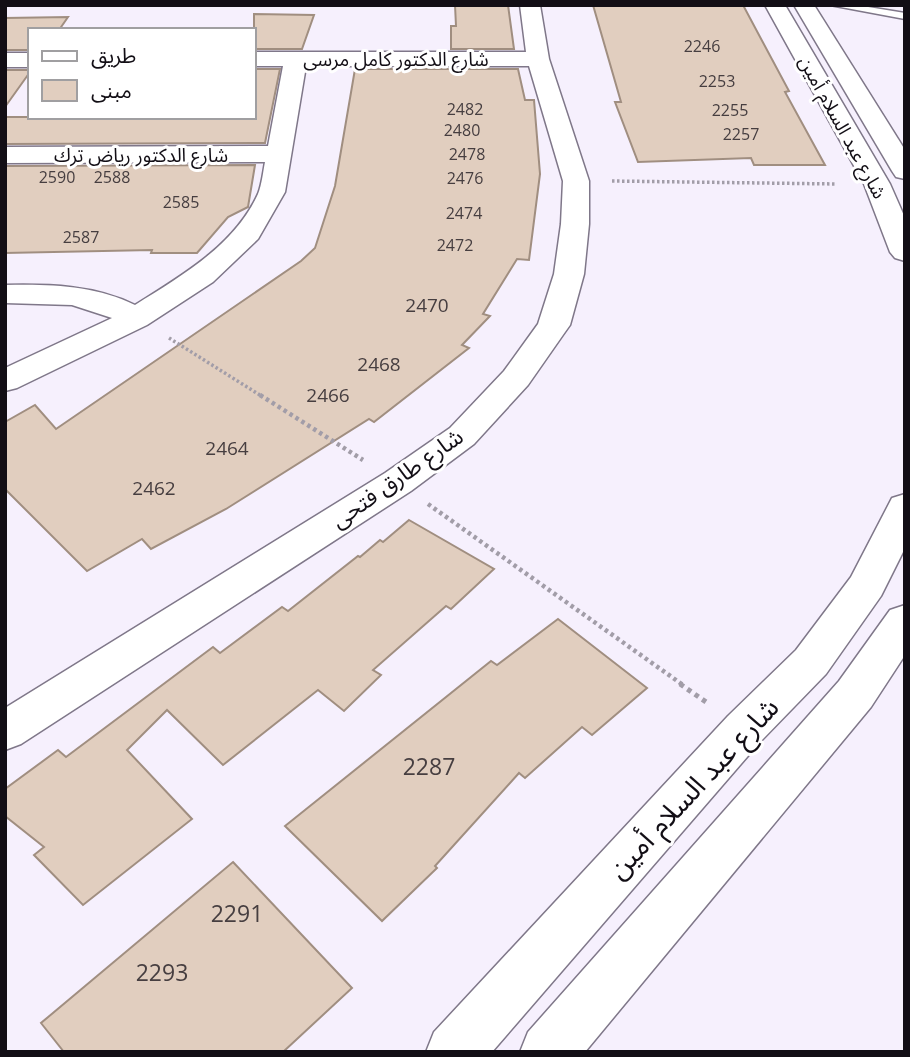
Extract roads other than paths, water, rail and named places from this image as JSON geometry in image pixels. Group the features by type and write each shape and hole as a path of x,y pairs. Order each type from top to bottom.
{"street":[{"name":"شارع طارق فتحى","path":"5,731 398,482 462,436 516,378 554,325 569,274 575,224 576,181 538,59 530,5"},
{"name":"شارع عبد السلام أمين","path":"775,5 877,184 905,252"},
{"name":"شارع عبد السلام أمين","path":"804,5 905,171"},
{"name":"شارع الدكتور كامل مرسى","path":"256,59 538,59"},
{"path":"5,381 136,318 202,276 248,233 272,192 296,59"},
{"path":"5,60 28,60"},
{"name":"شارع الدكتور رياض ترك","path":"5,155 277,154"},
{"path":"5,294 83,296 113,304 136,318"},
{"name":"شارع عبد السلام أمين","path":"454,1052 744,729 811,662 867,585 905,507"},
{"path":"548,1052 855,694 905,621"}],"lane":[{"path":"835,5 905,16"}]}
